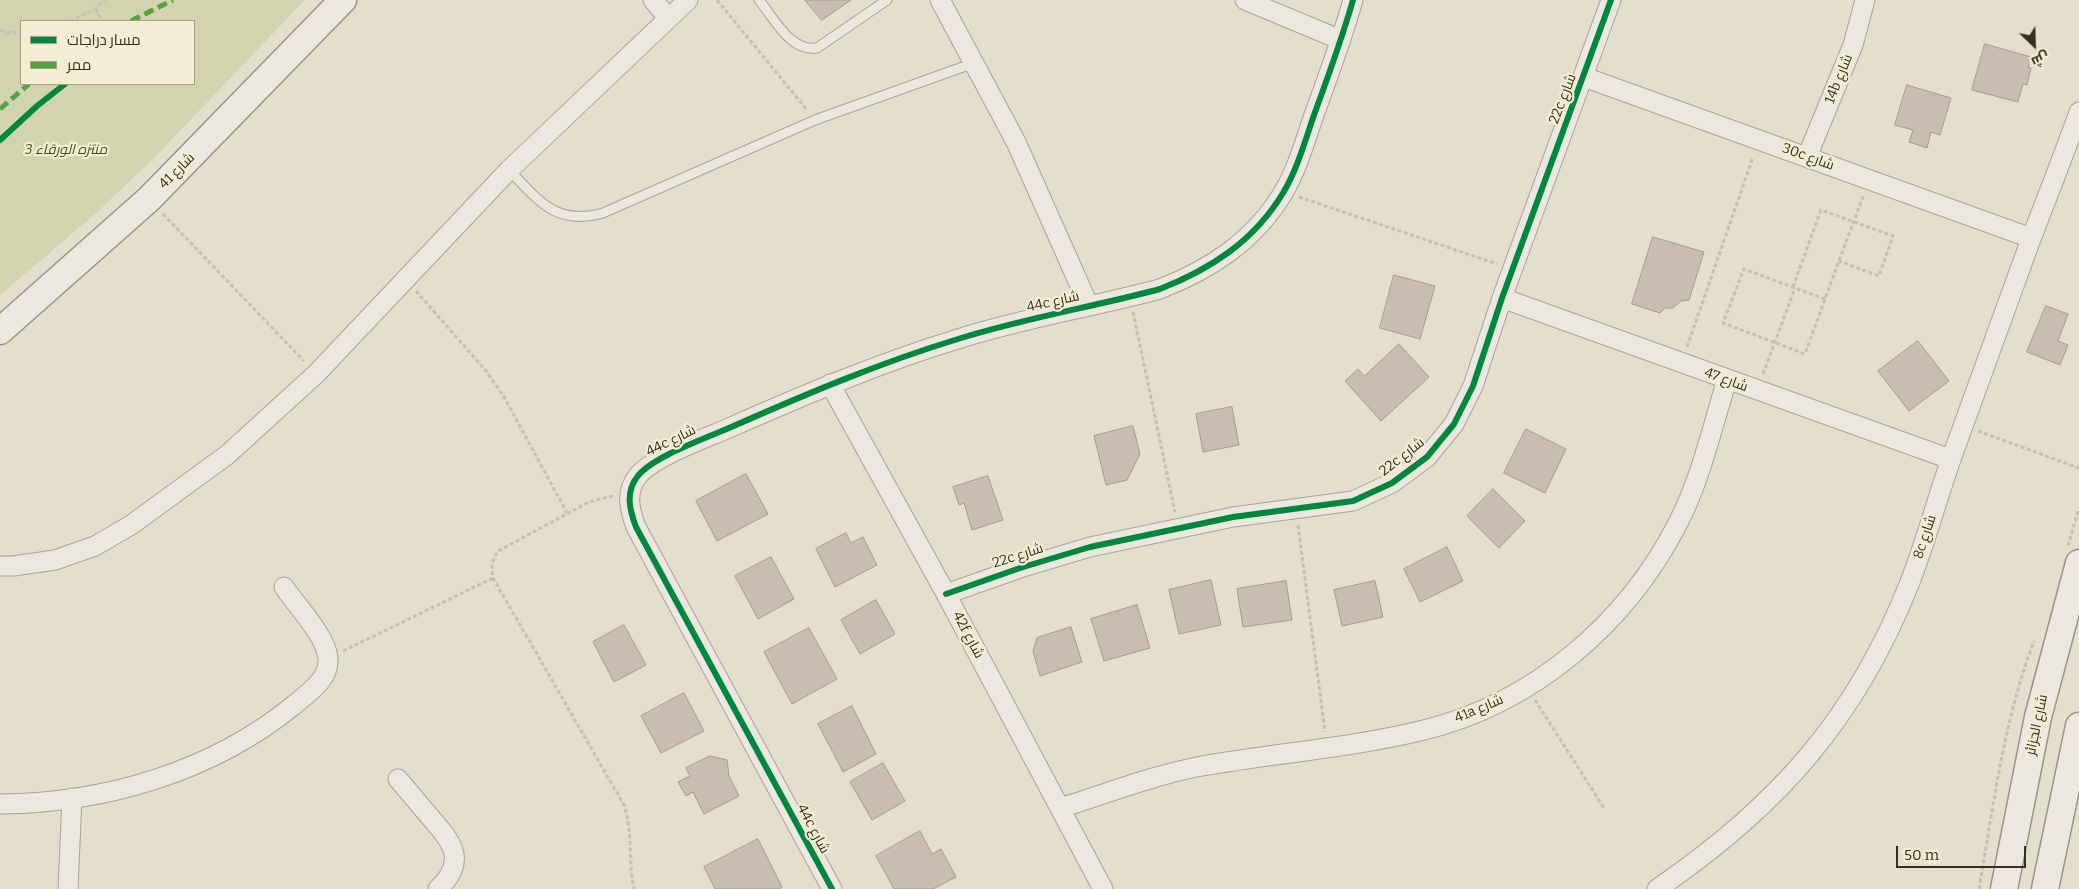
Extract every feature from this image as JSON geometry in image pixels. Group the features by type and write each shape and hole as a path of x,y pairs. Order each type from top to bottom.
{"main road":[{"name":"شارع 41","path":"0,331 148,199 343,0"},
{"name":"شارع الجزائر","path":"2004,889 2038,717 2079,564"},
{"path":"2045,889 2079,726"}],"street":[{"path":"653,0 668,18"},
{"path":"0,566 56,560 95,546 131,525 227,454 316,374 509,170 688,0"},
{"path":"940,0 1016,142 1090,306"},
{"path":"1245,0 1341,40"},
{"name":"44c شارع","path":"832,889 648,549 630,512 629,495 635,479 646,466 830,384 959,338 1160,289 1190,277 1226,257 1256,230 1284,192 1341,40 1353,0"},
{"name":"22c شارع","path":"946,594 1020,568 1090,547 1179,527 1353,501 1392,483 1427,457 1454,424 1473,386 1512,269 1612,0"},
{"name":"14b شارع","path":"1807,157 1853,45 1865,0"},
{"name":"30c شارع","path":"1584,77 2031,238"},
{"name":"8c شارع","path":"1657,889 1707,854 1751,817 1792,777 1828,732 1860,684 1888,634 1911,581 1950,460 2079,112"},
{"name":"شارع 47","path":"1502,298 1950,460"},
{"name":"41a شارع","path":"1061,808 1167,774 1233,761 1327,748 1427,730 1481,710 1527,687 1578,651 1618,613 1652,570 1679,522 1699,470 1727,380"},
{"name":"42f شارع","path":"830,384 946,594 1103,889"},
{"path":"0,804 72,798 118,790 163,778 206,760 247,738 310,692 326,672 328,659 324,645 284,587"},
{"path":"398,779 450,840 455,853 454,867 448,880 438,889"},
{"path":"68,889 72,798"}],"lane":[{"path":"759,0 791,40 798,46 807,49 817,48 887,0"},
{"path":"509,170 539,201 553,211 569,217 586,218 602,213 815,120 974,63"}],"path":[{"path":"72,20 95,9 105,0"},
{"path":"717,0 815,120"},
{"path":"95,9 101,20"},
{"path":"0,30 20,32"},
{"path":"1682,363 1758,140"},
{"path":"1825,299 1744,270 1723,323 1805,354 1869,179"},
{"path":"1284,192 1512,269"},
{"path":"148,199 316,374"},
{"path":"1757,391 1821,210 1893,236 1879,276 1839,261"},
{"path":"406,279 491,377 516,416 567,513"},
{"path":"1130,297 1179,527"},
{"path":"1963,426 2079,468"},
{"path":"629,495 599,498 567,513 498,551 492,566 493,578 624,805 630,826 630,867 634,889"},
{"path":"1296,509 1327,748"},
{"path":"328,659 493,578"},
{"path":"1527,687 1604,808"}],"green space":[{"name":"منتزه الورقاء 3","path":"0,0 305,0 152,160 94,215 0,295"}],"building":[{"path":"805,0 851,0 822,20"},
{"path":"1985,44 2031,57 2028,67 2031,68 2027,85 2023,84 2018,102 1972,90"},
{"path":"1907,85 1951,98 1940,135 1931,132 1927,148 1909,142 1913,130 1895,125"},
{"path":"1653,237 1704,252 1689,300 1681,301 1673,308 1665,308 1660,313 1632,304"},
{"path":"1394,275 1435,286 1420,339 1380,328"},
{"path":"2046,306 2068,314 2058,341 2068,345 2060,365 2027,352"},
{"path":"1918,341 1949,381 1909,411 1878,371"},
{"path":"1399,344 1429,377 1381,421 1345,381 1358,369 1364,376"},
{"path":"1232,407 1239,445 1203,452 1196,414"},
{"path":"1133,426 1140,454 1127,480 1106,485 1094,436"},
{"path":"1526,429 1566,449 1545,493 1504,473"},
{"path":"746,474 768,514 717,541 696,501"},
{"path":"988,476 1003,520 972,530 964,503 959,505 953,487"},
{"path":"1493,489 1525,521 1499,548 1467,516"},
{"path":"846,533 851,543 863,537 877,565 835,587 816,549"},
{"path":"1447,547 1463,581 1420,602 1404,569"},
{"path":"771,557 794,599 758,619 735,576"},
{"path":"1211,580 1221,625 1179,634 1169,590"},
{"path":"1286,581 1292,620 1243,627 1237,589"},
{"path":"1375,581 1383,617 1342,626 1334,590"},
{"path":"876,600 895,634 860,654 841,620"},
{"path":"1137,605 1150,648 1104,661 1091,619"},
{"path":"624,625 646,665 614,682 593,642"},
{"path":"1071,627 1082,662 1040,676 1033,651 1037,638"},
{"path":"809,628 837,679 792,704 764,652"},
{"path":"684,693 704,731 661,753 641,716"},
{"path":"852,706 876,754 843,772 818,724"},
{"path":"710,756 727,760 729,776 739,796 704,814 693,792 686,796 678,782 690,776 686,768"},
{"path":"883,763 905,801 872,820 850,782"},
{"path":"920,831 932,854 941,849 956,877 933,889 894,889 876,856"},
{"path":"758,839 782,887 779,889 715,889 704,867"}],"marked path":[{"path":"133,20 173,0"},
{"path":"0,109 28,85"}],"cycle path":[{"path":"832,889 636,527 630,502 633,483 654,462 679,449 871,369 929,348 983,332 1160,289 1197,272 1230,252 1259,225 1288,184 1340,44 1353,0"},
{"path":"946,594 1020,568 1090,547 1233,517 1353,501 1392,483 1427,457 1454,424 1473,386 1502,298 1611,0"},
{"path":"0,140 37,106 64,85"}]}
